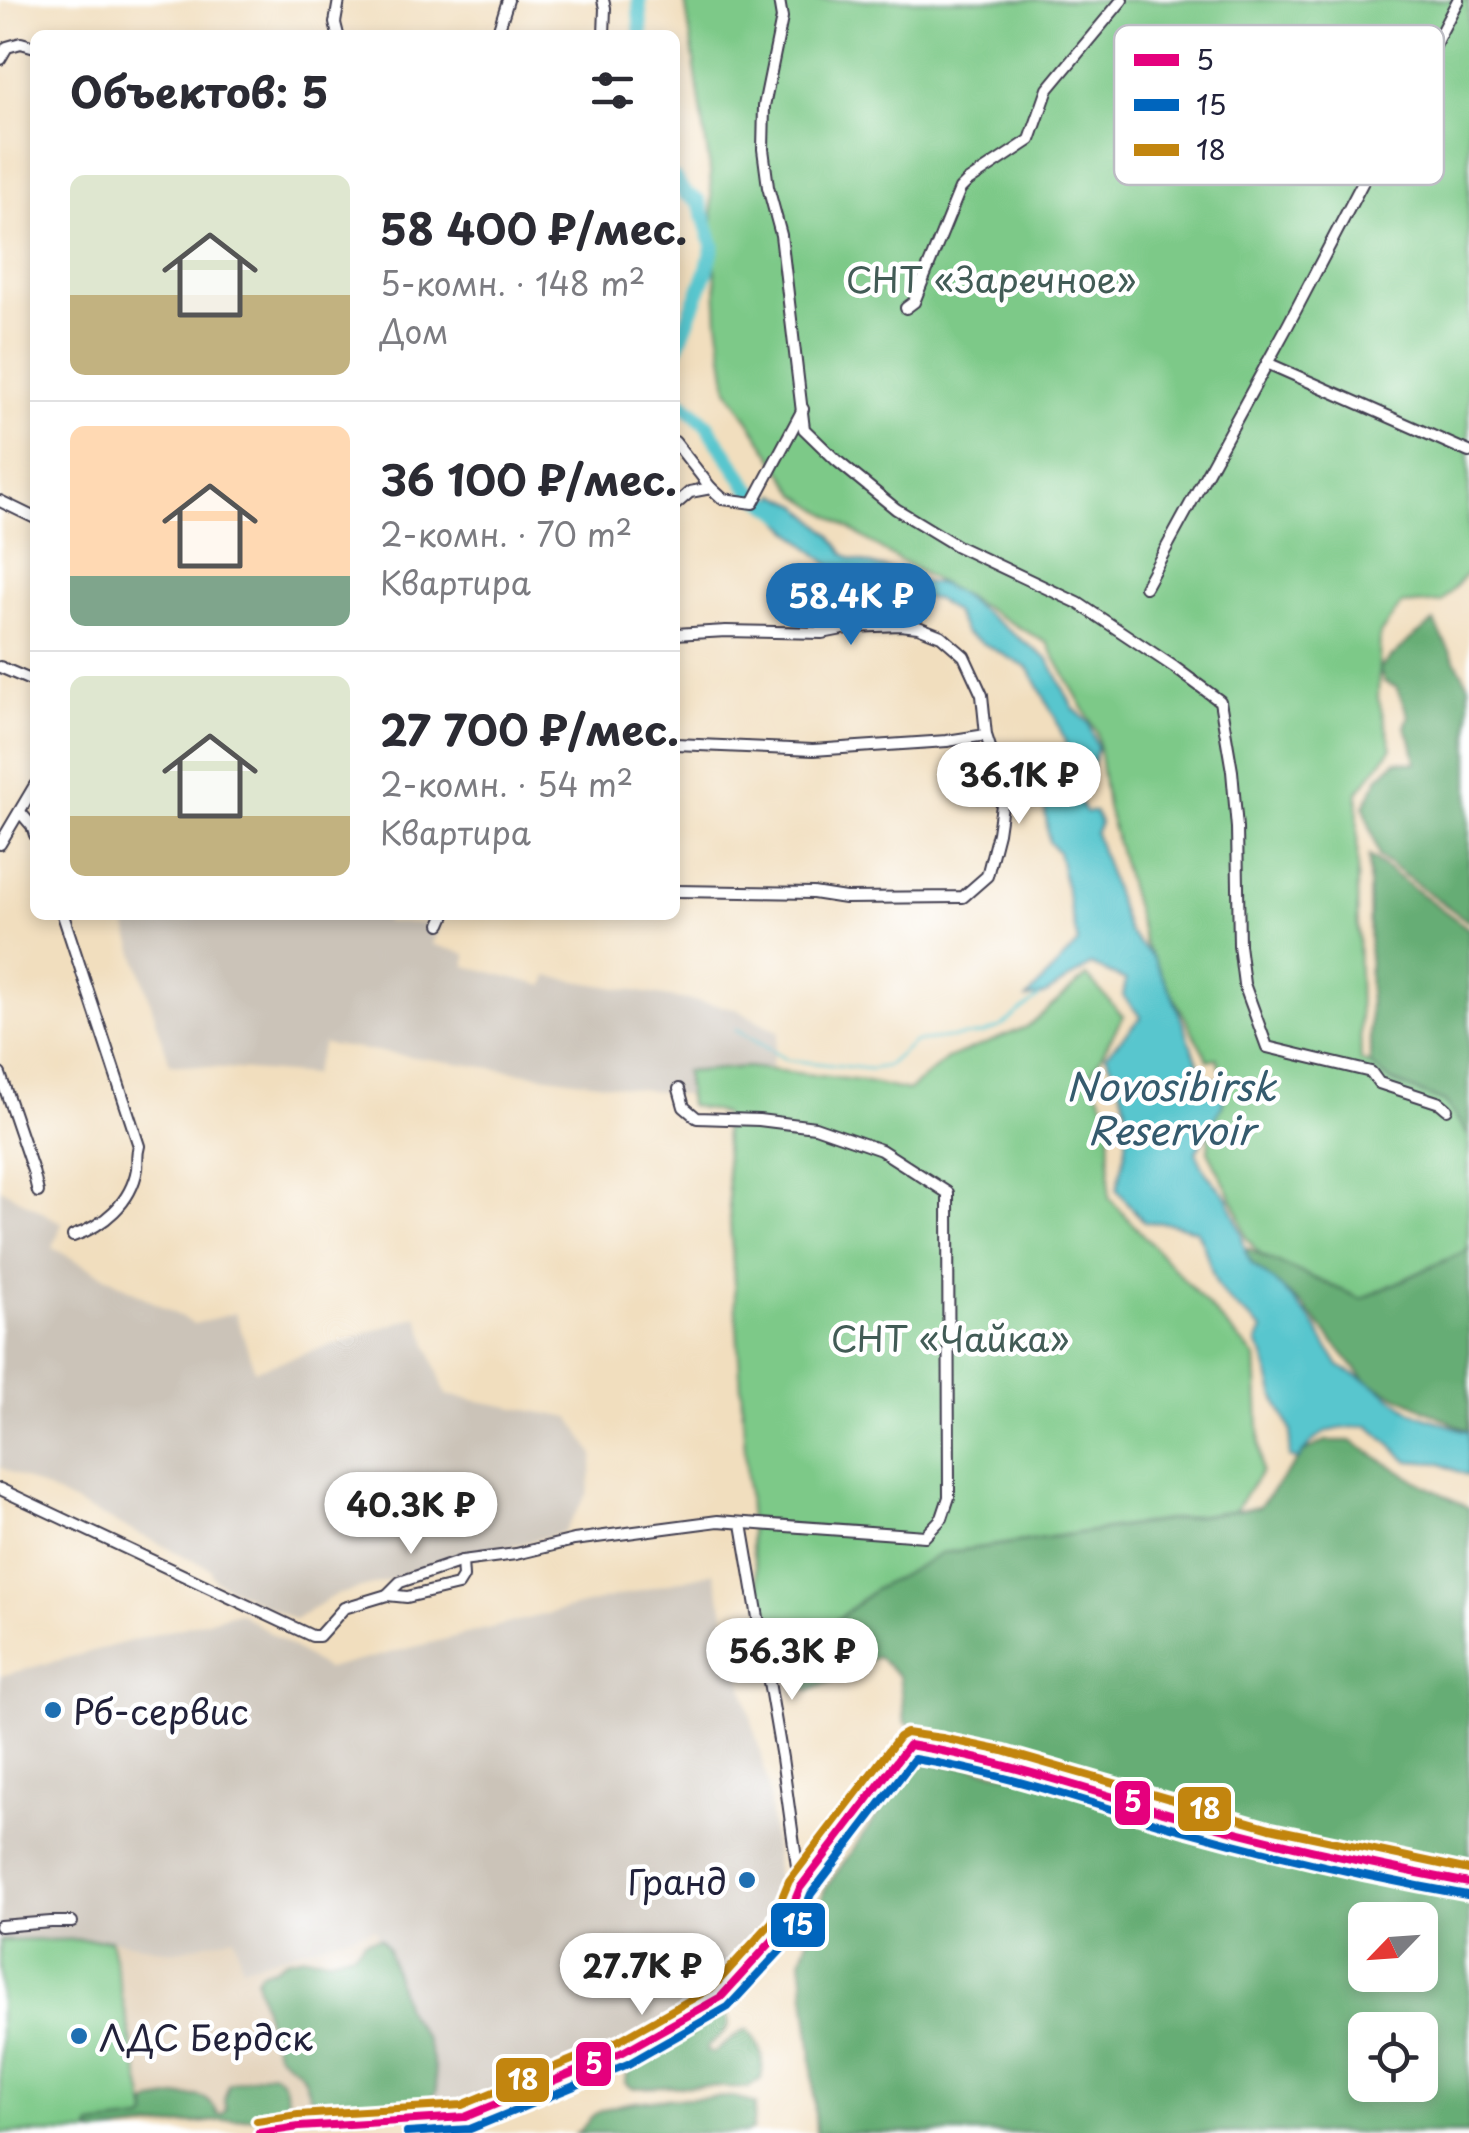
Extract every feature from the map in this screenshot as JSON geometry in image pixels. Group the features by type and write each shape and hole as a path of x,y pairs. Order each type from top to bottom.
{"street":[{"path":"336,30 339,0"},
{"path":"499,30 508,0"},
{"path":"604,0 604,30"},
{"path":"779,0 782,18 764,106 764,149 768,187 781,235 804,428 896,509 957,546 1078,603 1220,700 1238,828 1239,945 1244,984 1266,1047 1371,1072 1379,1083 1440,1103 1447,1109"},
{"path":"906,308 914,302 960,189 1030,140 1048,90 1122,0"},
{"path":"1444,27 1458,0"},
{"path":"0,58 7,47 21,43 30,46"},
{"path":"1146,588 1361,185"},
{"path":"1267,364 1469,452"},
{"path":"680,448 724,499 753,502 802,409"},
{"path":"680,501 690,492 711,488"},
{"path":"0,502 30,516"},
{"path":"680,634 822,633 900,625 941,636 964,656 982,695 986,735 1002,798 987,876 963,896 844,898 680,892"},
{"path":"0,667 30,680"},
{"path":"680,744 813,750 986,735"},
{"path":"0,844 30,794"},
{"path":"20,812 30,824"},
{"path":"64,920 138,1146 137,1169 119,1208 92,1230 74,1236"},
{"path":"0,1074 38,1192"},
{"path":"387,1595 400,1582 462,1561 592,1538 718,1521 925,1536 942,1518 949,1497 948,1193 881,1150 814,1127 698,1118 684,1107 679,1088"},
{"path":"0,1489 312,1636 319,1636 344,1608 387,1595 407,1597 458,1585 463,1577 462,1561"},
{"path":"742,1524 800,1888"},
{"path":"258,2133 466,2117 623,2052 721,1998 783,1929 800,1888 910,1745 947,1750 1038,1773 1242,1833 1469,1883"},
{"path":"0,1926 72,1922"}],"shaded area":[{"path":"125,920 385,920 441,924 432,944 466,954 466,966 545,986 548,976 734,1008 779,1032 770,1070 747,1067 685,1073 688,1096 323,1044 312,1075 170,1064"},
{"path":"0,1188 62,1223 53,1248 194,1324 235,1313 255,1370 418,1316 446,1395 571,1418 594,1455 588,1493 564,1532 333,1596 295,1620 216,1581 211,1569 0,1467"},
{"path":"714,1572 768,1783 780,1909 711,1996 601,2057 482,2101 425,2106 375,1928 242,1967 234,1936 173,1952 110,1939 0,1941 0,1676 238,1612 326,1669"},
{"path":"375,1928 425,2106 150,2128 110,1939 173,1952 234,1936 242,1967"}],"green space":[{"name":"СНТ «Заречное»","path":"685,0 1469,0 1469,571 1442,602 1401,605 1380,634 1378,698 1392,748 1358,792 1357,889 1361,1061 1392,1082 1445,1102 1469,1136 1468,1250 1362,1299 1260,1255 1246,1237 1236,1206 1208,1151 1210,1125 1222,1105 1225,1090 1217,1058 1208,1060 1145,944 1107,807 1097,733 1047,643 890,555 797,494 728,389 718,321 710,170"},
{"path":"1434,622 1469,685 1469,922 1379,857 1364,806 1379,777 1396,761 1416,763 1405,727 1409,716 1396,687 1384,682 1379,669"},
{"path":"1369,856 1469,929 1469,1136 1445,1102 1391,1081 1370,1064"},
{"name":"СНТ «Чайка»","path":"1087,976 1123,1016 1090,1077 1110,1115 1109,1198 1256,1358 1261,1472 1235,1510 943,1553 874,1590 817,1636 784,1674 772,1667 751,1541 723,1114 689,1105 685,1072 747,1067 862,1081 908,1091 947,1059 1027,1027"},
{"path":"1469,1247 1469,1431 1366,1381 1303,1306 1252,1264 1246,1253 1248,1248 1362,1299"},
{"path":"1325,1441 1351,1441 1469,1508 1469,2133 816,2133 801,1960 825,1889 914,1763 971,1767 1048,1781 1019,1752 944,1747 905,1722 899,1676 877,1656 809,1691 784,1674 817,1636 874,1590 943,1553 1259,1507 1304,1452"},
{"path":"380,1938 387,1947 406,2011 426,2039 437,2091 432,2098 389,2107 323,2107 312,2098 300,2072 276,2052 256,1980 260,1972 286,1960 304,1956 330,1958 354,1952 365,1941"},
{"path":"110,1939 150,2128 0,2133 0,1941"},
{"path":"716,2010 723,2010 728,2027 707,2051 713,2053 748,2030 762,2053 761,2079 748,2088 631,2088 625,2083 637,2061 649,2050"},
{"path":"270,2072 281,2080 288,2104 275,2115 102,2133 90,2130 92,2126 143,2120 147,2117 147,2105 153,2101 182,2096 207,2100 222,2115 229,2084"},
{"path":"734,2097 756,2104 752,2130 576,2133 599,2112 627,2103"}],"water":[{"name":"Novosibirsk Reservoir","path":"776,494 799,505 852,559 956,592 1049,660 1073,708 1089,723 1097,748 1088,782 1078,798 1085,812 1095,812 1100,823 1095,833 1128,931 1153,958 1172,994 1203,1076 1216,1079 1225,1090 1222,1105 1196,1152 1206,1173 1228,1198 1246,1253 1252,1264 1282,1288 1311,1320 1339,1366 1373,1384 1413,1413 1469,1432 1469,1476 1439,1463 1409,1461 1369,1426 1320,1435 1298,1460 1289,1457 1291,1431 1257,1344 1263,1330 1221,1291 1196,1230 1144,1222 1117,1190 1127,1136 1126,1107 1106,1055 1141,1017 1123,996 1126,980 1091,965 1044,995 1027,998 1078,943 1058,852 1049,842 1045,809 1066,744 1056,719 1029,669 965,633 955,613 936,599 891,595 837,572 778,518 771,505"}],"waterway":[{"path":"639,0 641,30"},
{"path":"680,187 699,201 713,246 680,340"},
{"path":"680,401 707,425 751,491 788,517"},
{"path":"736,1030 787,1060 871,1069 887,1066 914,1042 982,1034 1000,1027 1039,997"}],"transit line":[{"name":"18","path":"257,2121 462,2105 618,2041 713,1987 772,1922 789,1881 899,1737 906,1733 1003,1751 1270,1828 1469,1870"},
{"name":"5","path":"259,2133 465,2117 623,2052 721,1997 783,1929 800,1888 909,1745 1013,1768 1255,1837 1469,1883"},
{"name":"15","path":"407,2133 470,2129 628,2064 728,2007 793,1937 811,1894 914,1759 1016,1781 1288,1858 1467,1895"}],"place":[{"name":"Рб-сервис","path":"53,1710"},
{"name":"Гранд","path":"747,1880"},
{"name":"ЛДС Бердск","path":"79,2036"}]}
